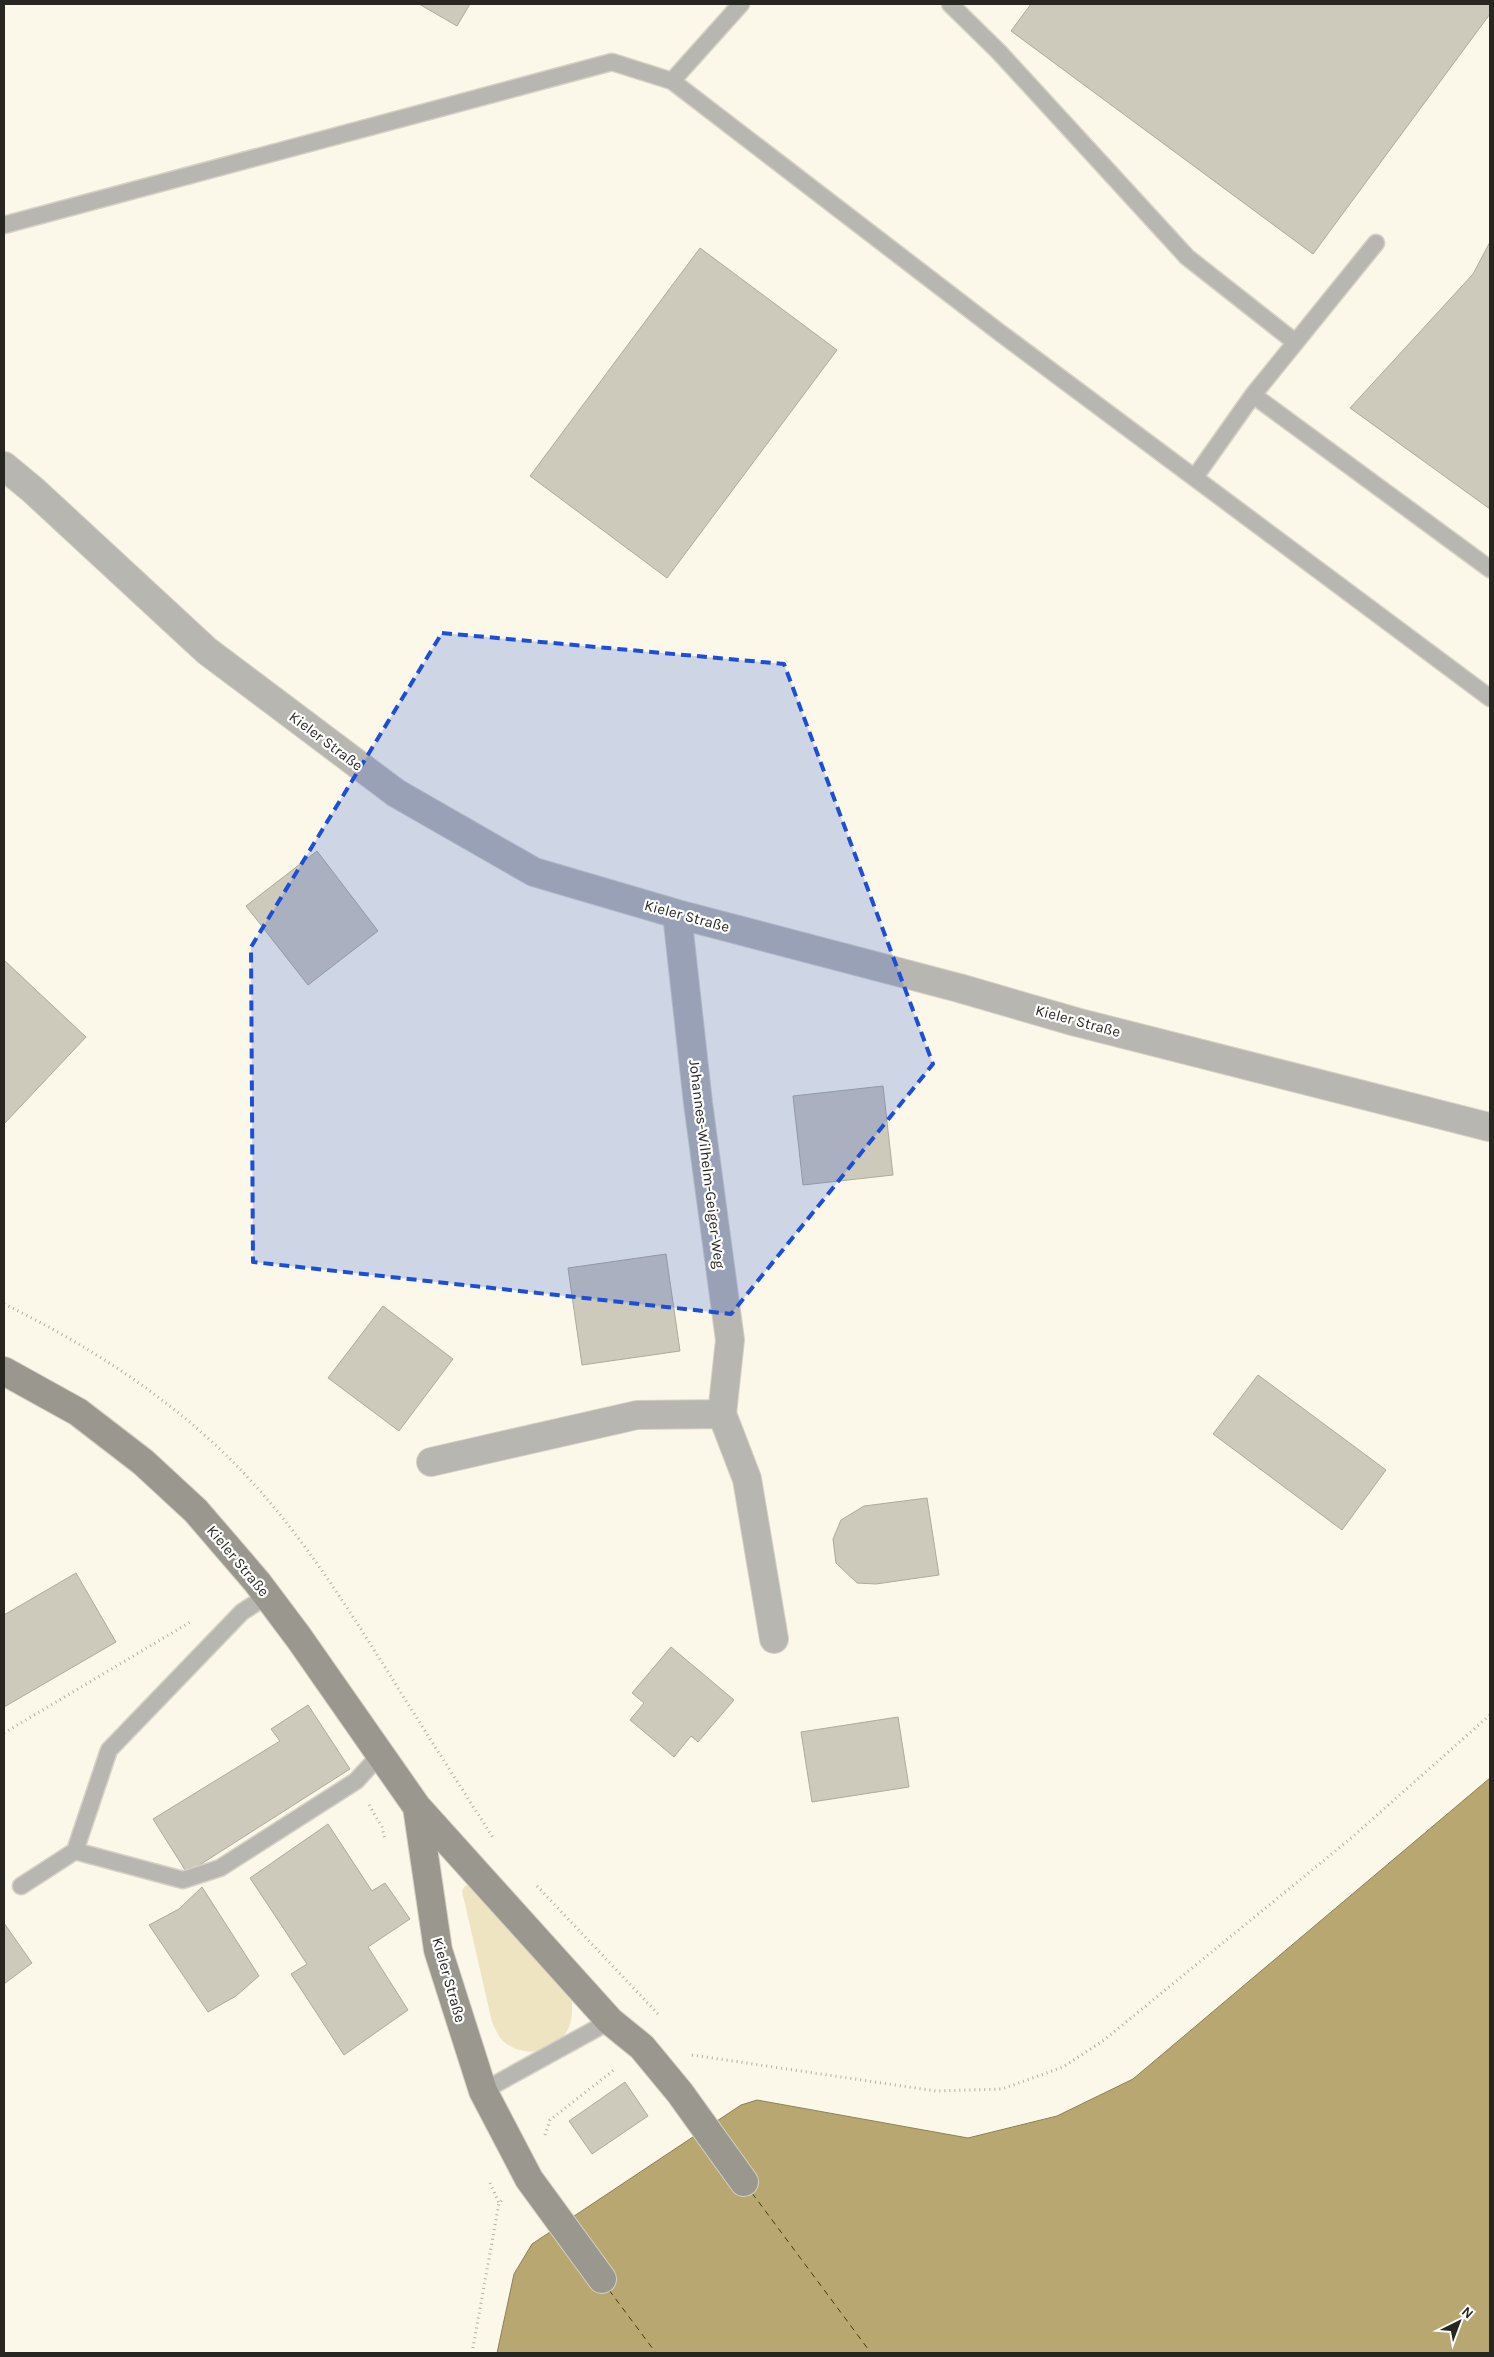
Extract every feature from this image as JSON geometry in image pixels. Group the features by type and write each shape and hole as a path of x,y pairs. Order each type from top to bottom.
{"main road":[{"name":"Kieler Straße","path":"4,1371 78,1412 143,1462 196,1511 267,1596 417,1807 610,2021 642,2047 696,2111 744,2182"},
{"name":"Kieler Straße","path":"417,1807 438,1950 483,2091 535,2186 602,2279"}],"street":[{"name":"Kieler Straße","path":"4,466 33,490 207,651 396,793 534,872 677,914 959,988 1076,1022 1489,1126"},
{"name":"Johannes-Wilhelm-Geiger-Weg","path":"677,914 698,1103 730,1340 722,1414 747,1479 774,1639"},
{"path":"431,1462 637,1415 722,1414"}],"lane":[{"path":"672,81 741,4"},
{"path":"950,4 999,52 1188,257 1295,342"},
{"path":"4,225 612,62 672,81 999,332 1490,698"},
{"path":"1195,477 1253,395 1376,243"},
{"path":"1253,395 1490,569"},
{"path":"21,1886 75,1851 109,1750 242,1612 267,1596"},
{"path":"75,1851 183,1880 220,1868 356,1781 380,1755"},
{"path":"483,2091 610,2021"}],"path":[{"path":"4,1304 46,1325 112,1364 196,1427 236,1464 272,1506 341,1597 498,1844"},
{"path":"4,1733 200,1616"},
{"path":"642,2047 936,2091 1002,2089 1063,2067 1104,2040 1350,1839 1490,1714"},
{"path":"356,1781 382,1827 386,1845"},
{"path":"532,1880 670,2026 550,2120 535,2186"},
{"path":"488,2177 499,2203"},
{"path":"472,2353 492,2236"}],"highlighted area":[{"path":"442,633 784,664 933,1064 731,1314 253,1262 251,947"}],"shaded area":[{"path":"1490,1778 1490,2353 497,2353 514,2274 532,2244 741,2105 757,2100 968,2138 1057,2116 1133,2079"},
{"path":"470,1885 572,1996 572,2016 569,2027 557,2043 548,2048 528,2052 519,2050 509,2046 496,2031 492,2022 462,1891 465,1886"}],"building":[{"path":"419,4 470,4 457,26"},
{"path":"1031,4 1490,4 1490,14 1313,254 1011,31"},
{"path":"1490,242 1490,509 1350,408 1473,274"},
{"path":"700,248 837,350 667,578 530,476"},
{"path":"317,851 378,931 308,985 246,906"},
{"path":"4,960 86,1037 4,1124"},
{"path":"883,1086 893,1175 803,1185 793,1096"},
{"path":"666,1254 680,1351 582,1365 568,1268"},
{"path":"383,1306 453,1359 399,1431 328,1378"},
{"path":"1258,1375 1386,1470 1342,1530 1213,1434"},
{"path":"927,1498 939,1575 876,1584 857,1583 836,1563 833,1539 841,1520 864,1506"},
{"path":"76,1573 116,1642 4,1707 4,1615"},
{"path":"671,1647 734,1700 698,1742 691,1736 674,1757 630,1720 644,1703 632,1693"},
{"path":"308,1705 350,1769 187,1873 153,1819 280,1741 271,1729"},
{"path":"898,1717 909,1787 812,1802 801,1732"},
{"path":"328,1824 372,1891 385,1883 410,1919 368,1947 408,2010 344,2055 291,1974 307,1964 250,1878"},
{"path":"202,1887 259,1976 236,1996 208,2012 149,1925 179,1909"},
{"path":"4,1923 32,1963 4,1984"},
{"path":"625,2082 648,2116 592,2154 569,2121"}],"ferry route":[{"path":"752,2193 871,2353"},
{"path":"609,2290 656,2353"}]}
